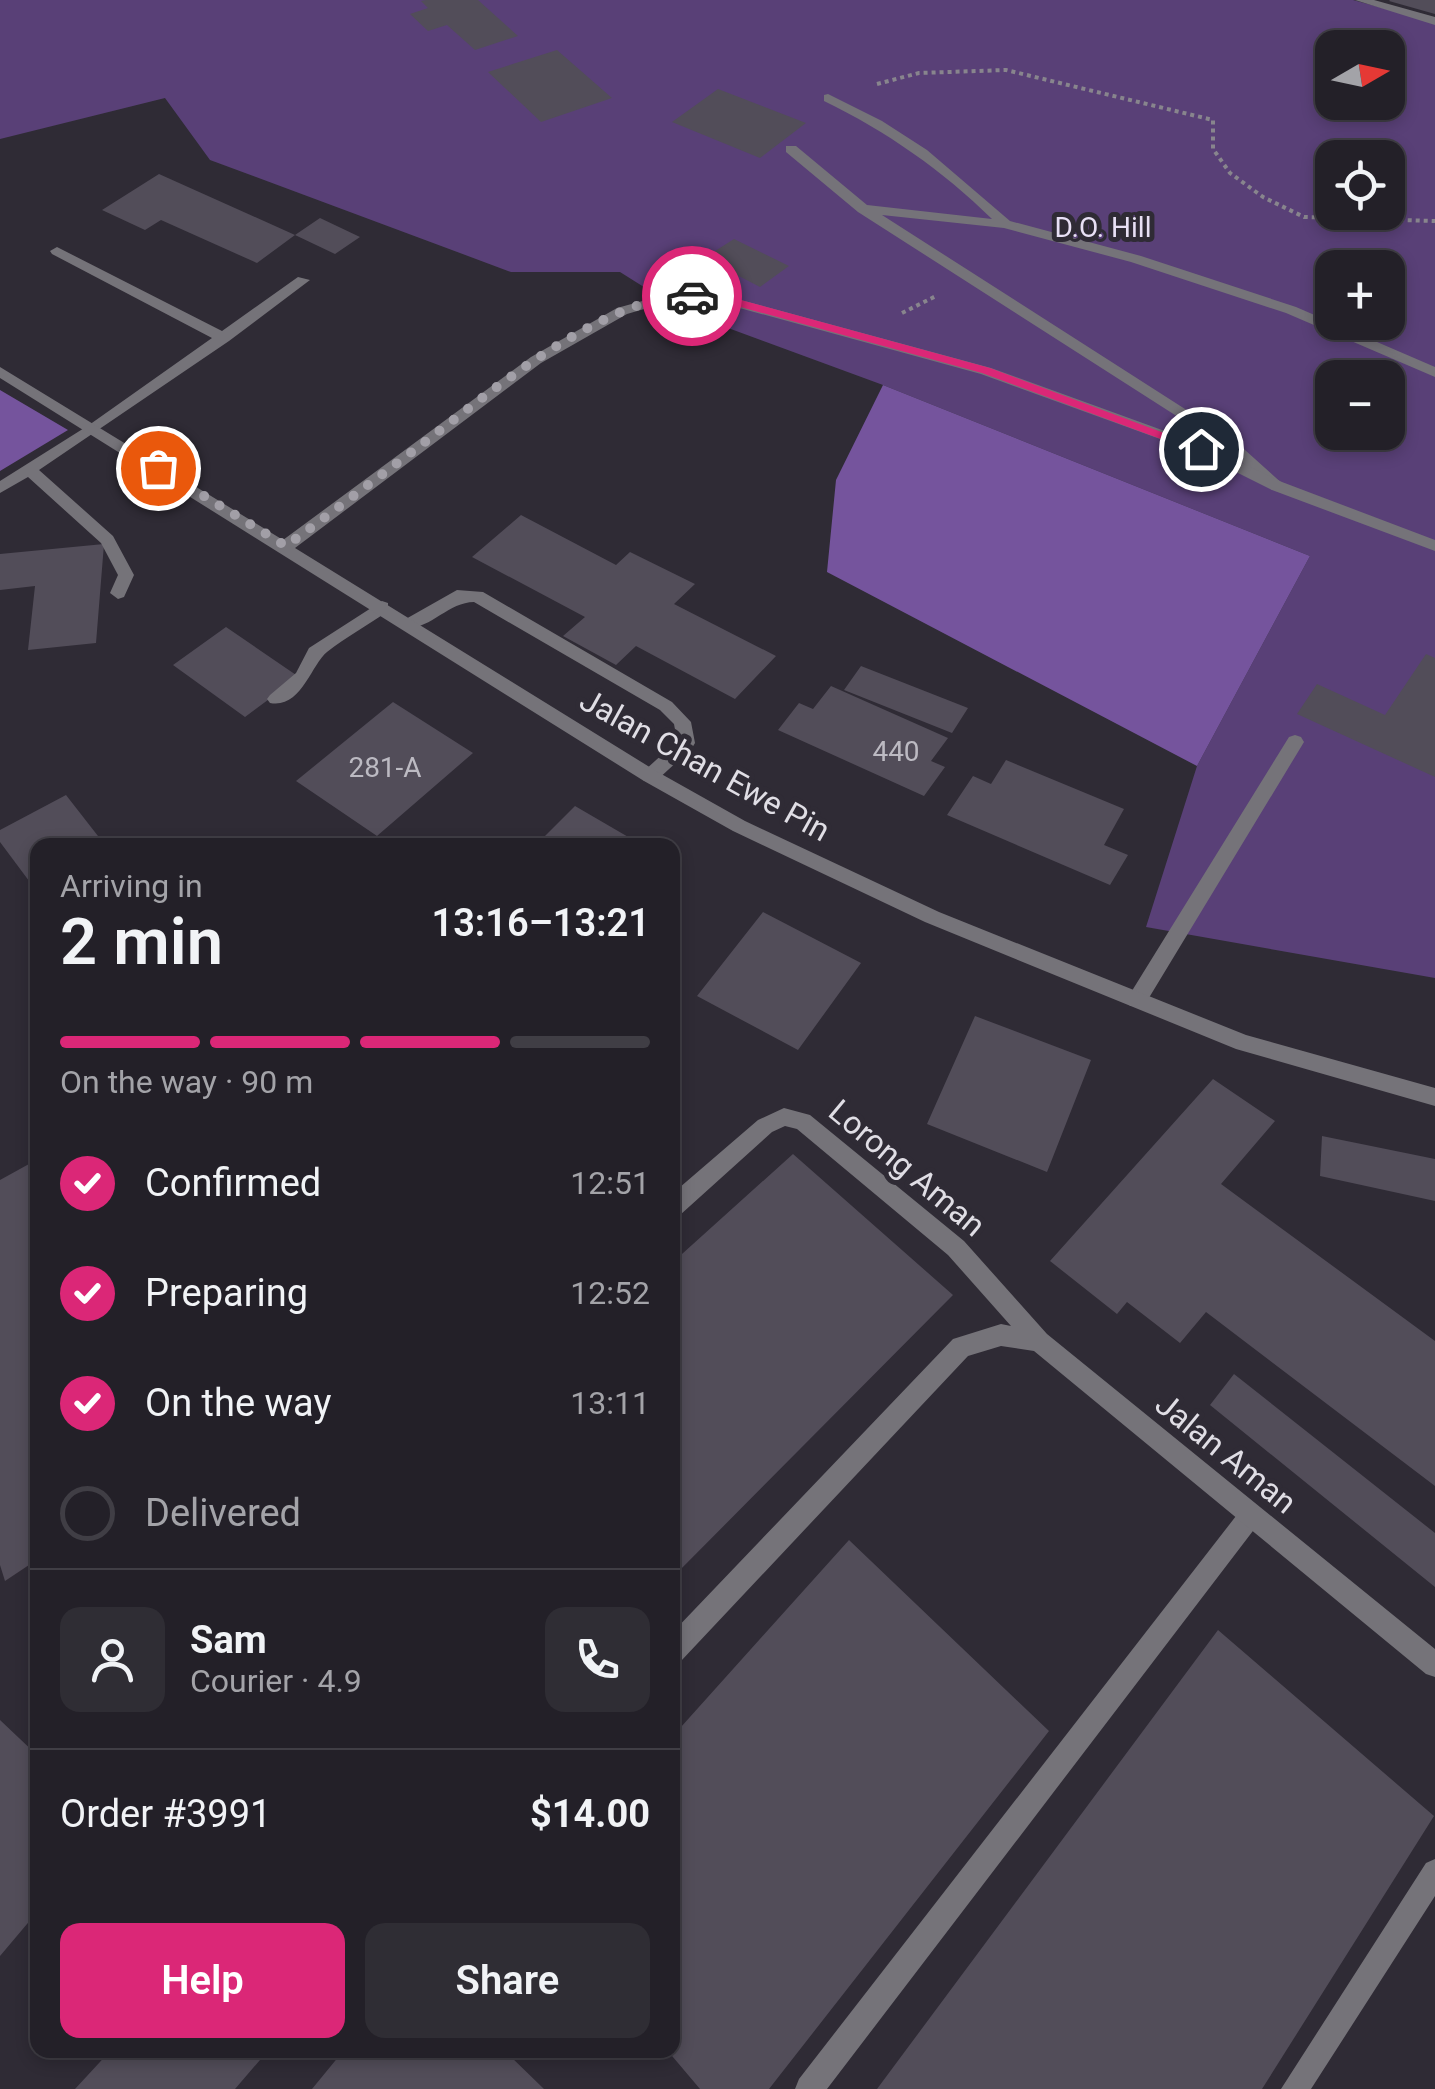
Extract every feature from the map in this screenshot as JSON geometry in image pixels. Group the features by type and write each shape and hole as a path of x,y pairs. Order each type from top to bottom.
{"street":[{"path":"1361,0 1435,21"},
{"path":"828,98 876,119 956,175 1005,224"},
{"path":"791,149 863,209 1230,444 1277,486"},
{"path":"863,209 1005,224 1136,259 1290,310 1435,372"},
{"path":"57,251 224,338"},
{"path":"0,488 94,428 303,280"},
{"path":"286,546 522,370 622,312 657,299 701,296 986,370 1201,449 1277,486 1435,546"},
{"name":"Jalan Chan Ewe Pin","path":"0,372 286,546 650,776 739,826 932,917 1243,1043 1435,1098"},
{"path":"29,470 107,540 126,574 118,593"},
{"path":"410,624 456,596 478,596 666,706 682,722 686,742 650,776"},
{"path":"276,699 302,678 314,652 382,607"},
{"path":"1137,1000 1295,742"},
{"name":"Lorong Aman","path":"680,1201 765,1126 784,1117 803,1121 956,1248 1039,1341"},
{"path":"680,1644 960,1347 1001,1335 1039,1341"},
{"name":"Jalan Aman","path":"1039,1341 1435,1665"},
{"path":"809,2089 1251,1515"},
{"path":"1296,2089 1435,1872"}],"path":[{"path":"828,98 919,73 1006,70 1213,120 1213,149 1230,173 1263,197 1304,216 1435,221"},
{"path":"856,336 969,280"}],"green space":[{"name":"D.O. Hill","path":"0,0 1353,0 1435,22 1435,978 1146,927 1197,766 1310,556 883,385 682,311 620,272 511,272 210,160 165,98 0,139"}],"shaded area":[{"path":"883,385 1310,556 1197,766 827,572 836,480"},
{"path":"0,390 68,430 0,471"}],"building":[{"path":"478,0 518,36 475,50 447,25 428,31 410,14 428,8 421,1"},
{"path":"1390,0 1435,0 1435,14 1389,1"},
{"path":"557,50 612,98 541,122 488,72"},
{"path":"718,89 806,123 760,158 672,122"},
{"path":"159,174 295,235 257,263 161,220 145,230 102,210"},
{"path":"320,218 360,237 335,254 295,235"},
{"path":"734,239 789,266 760,287 704,258"},
{"path":"521,515 616,565 630,552 695,584 674,604 776,656 735,699 636,646 616,665 563,636 585,617 472,557"},
{"path":"104,544 96,643 28,650 35,586 0,590 0,554"},
{"path":"226,627 299,677 245,717 173,665"},
{"path":"1426,654 1435,658 1435,777 1297,714 1317,684 1385,715"},
{"path":"861,666 968,708 952,733 844,690"},
{"path":"831,686 948,738 931,761 945,767 924,796 778,730 799,703 813,709"},
{"path":"393,702 473,753 377,836 296,781"},
{"path":"1006,760 1124,809 1104,845 1128,855 1110,885 947,815 973,776 991,784"},
{"path":"66,795 100,838 30,838 30,882 0,842 0,830"},
{"path":"575,806 630,838 543,838"},
{"path":"763,912 861,963 798,1050 697,996"},
{"path":"975,1016 1091,1060 1047,1172 927,1124"},
{"path":"1213,1079 1275,1121 1221,1184 1435,1341 1435,1486 1206,1312 1180,1343 1127,1302 1117,1314 1050,1261"},
{"path":"1322,1136 1435,1159 1435,1201 1320,1176"},
{"path":"793,1154 953,1295 680,1570 680,1256"},
{"path":"29,1164 30,1564 5,1581 0,1565 0,1180"},
{"path":"1234,1374 1435,1533 1435,1587 1210,1405"},
{"path":"849,1540 1049,1731 769,2089 700,2089 674,2058 680,2058 680,1728"},
{"path":"1218,1630 1434,1816 1262,2089 877,2089"},
{"path":"0,1720 30,1748 30,1920 0,1956"},
{"path":"104,2058 262,2058 235,2089 75,2089"},
{"path":"337,2058 512,2058 544,2089 312,2089"}],"way so far":[{"path":"158,468 286,546 536,360 622,312 657,299 692,296"}],"route":[{"path":"692,296 726,300 986,370 1201,449"}]}
